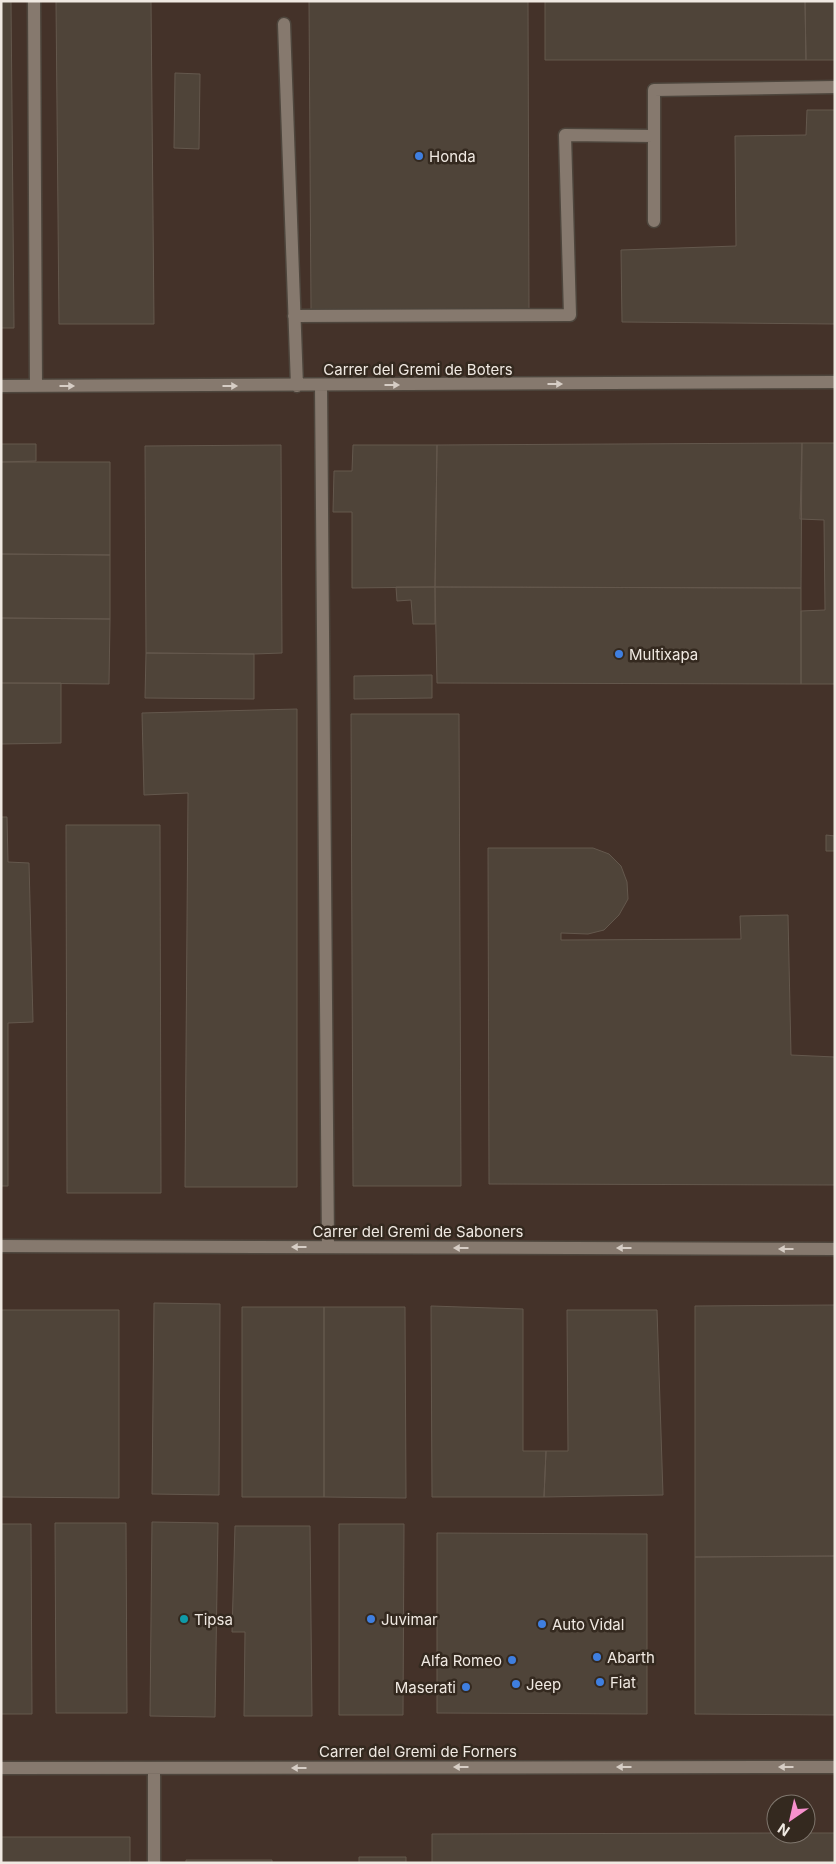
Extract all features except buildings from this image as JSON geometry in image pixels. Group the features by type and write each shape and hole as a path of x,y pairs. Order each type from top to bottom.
{"street":[{"path":"34,1 36,386"},
{"path":"284,24 297,386"},
{"path":"654,220 654,90 835,87"},
{"path":"294,316 570,315 565,135 654,136"},
{"name":"Carrer del Gremi de Boters","path":"1,386 835,382"},
{"path":"322,385 328,1247"},
{"name":"Carrer del Gremi de Saboners","path":"1,1246 835,1249"},
{"name":"Carrer del Gremi de Forners","path":"1,1768 835,1767"},
{"path":"154,1768 154,1863"}],"shaded area":[{"path":"1,1 835,1 835,1863 1,1863"}],"place":[{"name":"Honda","path":"419,156"},
{"name":"Multixapa","path":"619,654"},
{"name":"Tipsa","path":"184,1619"},
{"name":"Juvimar","path":"371,1619"},
{"name":"Auto Vidal","path":"542,1624"},
{"name":"Abarth","path":"597,1657"},
{"name":"Alfa Romeo","path":"512,1660"},
{"name":"Fiat","path":"600,1682"},
{"name":"Jeep","path":"516,1684"},
{"name":"Maserati","path":"466,1687"}]}
